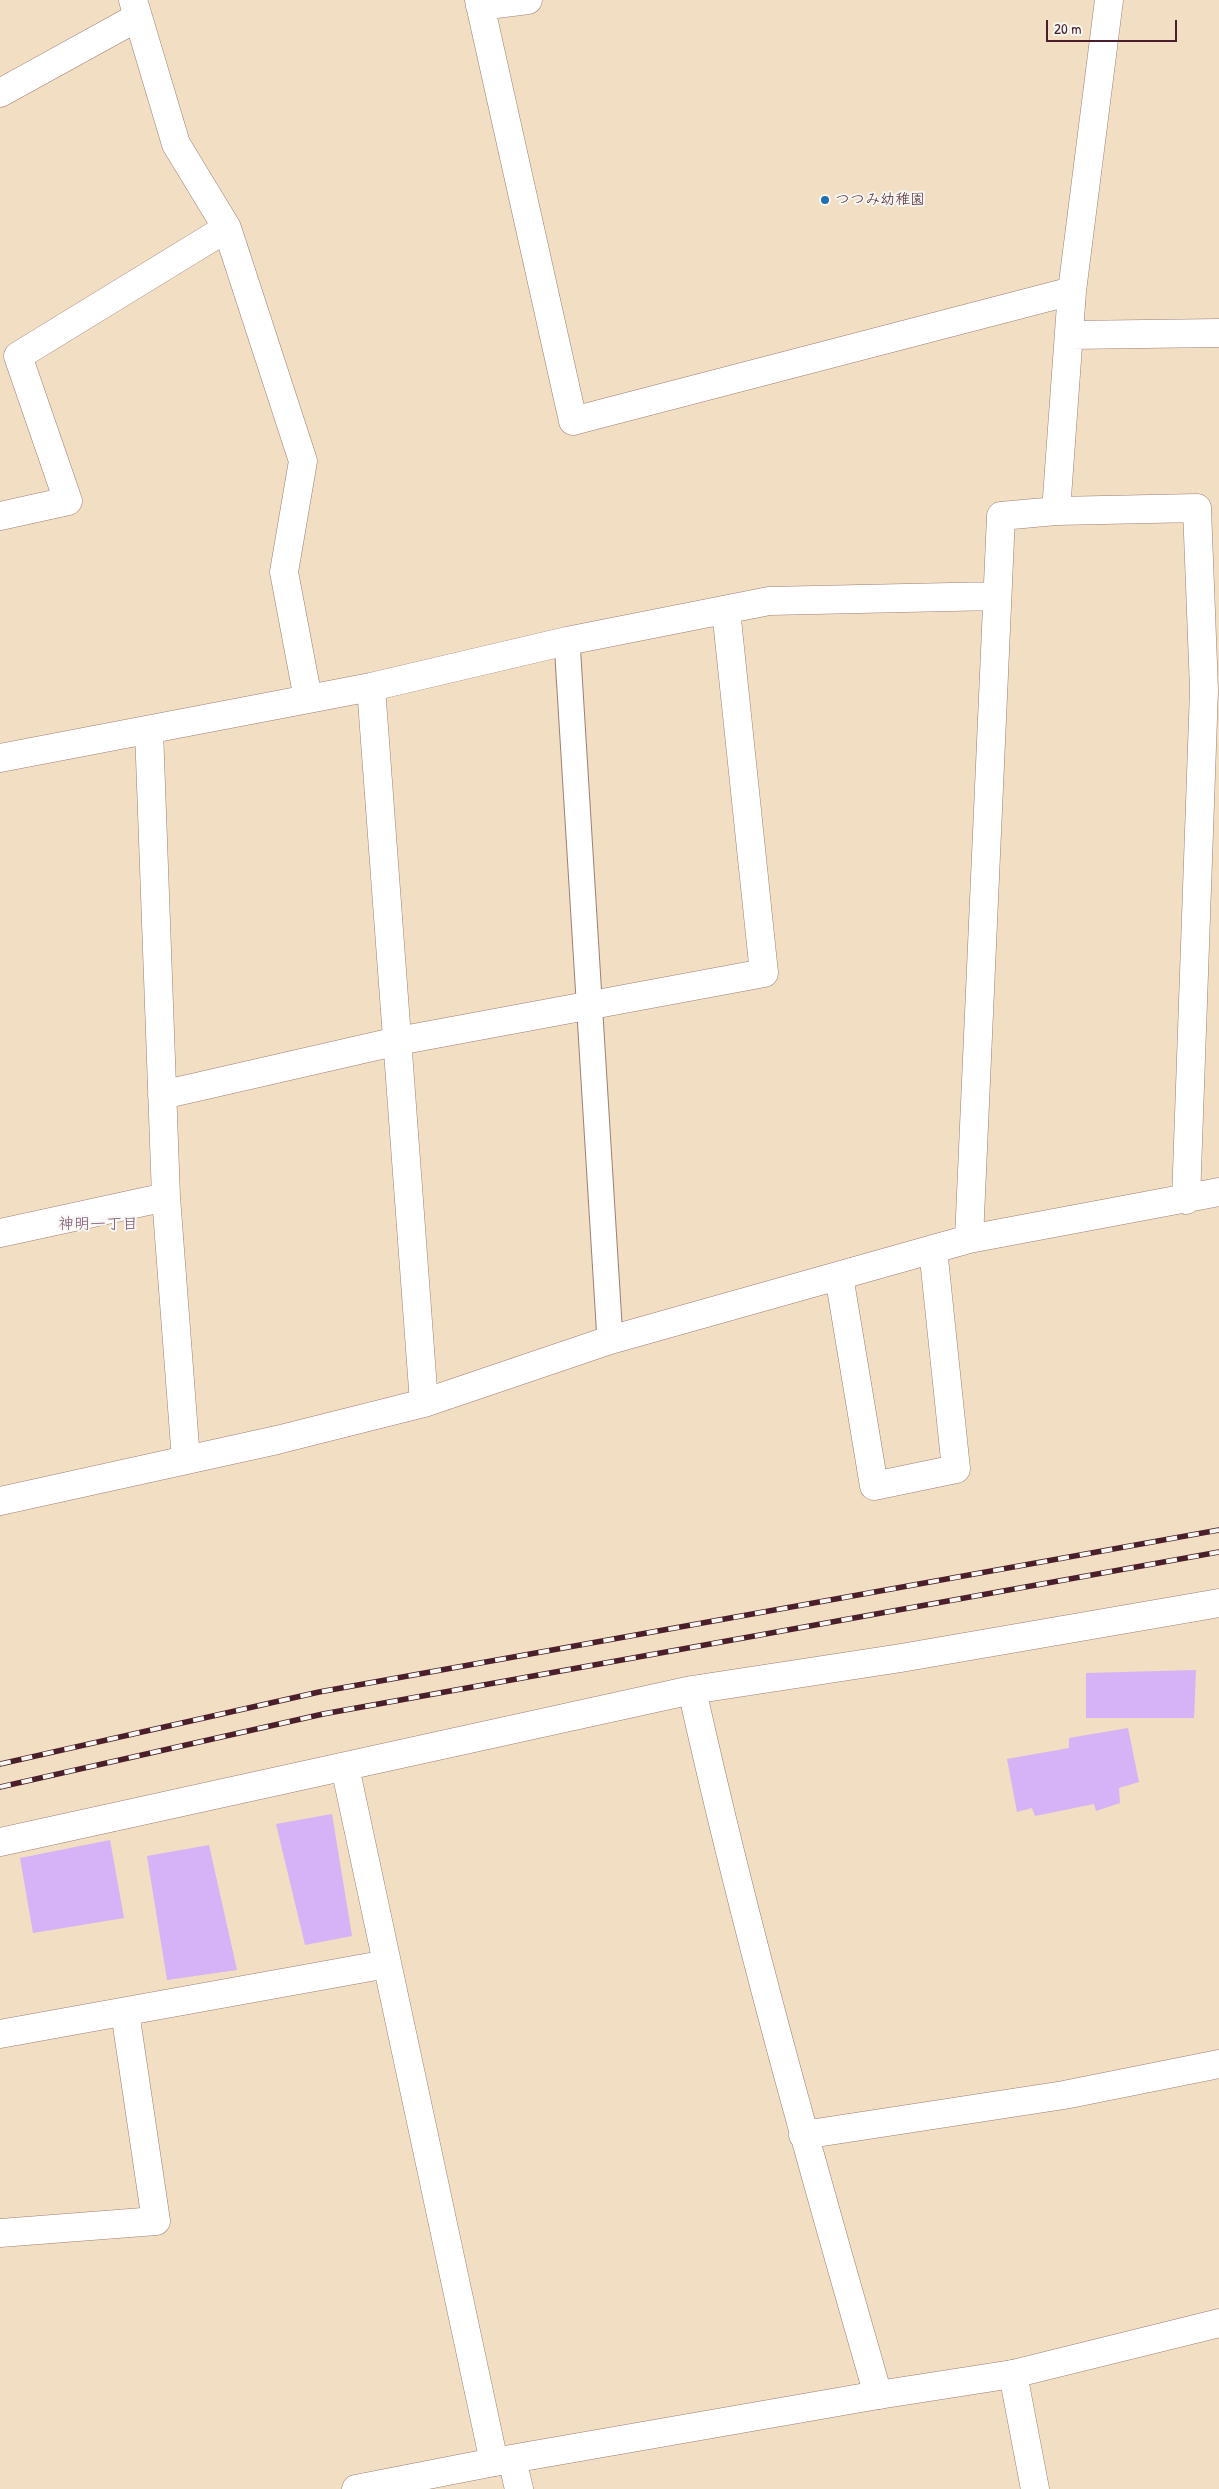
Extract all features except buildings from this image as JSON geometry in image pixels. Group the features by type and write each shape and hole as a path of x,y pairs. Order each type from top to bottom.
{"street":[{"path":"528,0 479,3 573,421 1072,291"},
{"path":"1056,511 1072,291 1109,0"},
{"path":"0,93 135,8 176,144 227,228 303,461 284,572 308,699"},
{"path":"0,516 68,501 18,356 227,228"},
{"path":"1070,334 1219,333"},
{"path":"969,1239 1001,516 1056,511 1197,508 1212,688 1186,1200"},
{"path":"0,758 371,688 567,641 769,601 996,596"},
{"path":"162,1095 398,1041 764,973 726,610"},
{"path":"371,688 424,1402"},
{"path":"149,730 166,1197 186,1460"},
{"path":"0,1502 277,1440 424,1402 610,1340 969,1239 1186,1200 1219,1192"},
{"path":"0,1233 166,1197"},
{"path":"839,1276 874,1486 956,1469 933,1249"},
{"path":"0,1842 692,1690 901,1658 1219,1603"},
{"path":"692,1690 716,1795 803,2135 878,2395"},
{"path":"346,1767 387,1964 503,2460 519,2489"},
{"path":"0,2034 387,1964"},
{"path":"0,2233 156,2221 126,2012"},
{"path":"803,2135 1064,2095 1219,2064"},
{"path":"356,2489 503,2460 878,2395 1013,2374 1219,2323"},
{"path":"1013,2374 1035,2489"}],"lane":[{"path":"567,641 610,1340"}],"railway":[{"path":"0,1764 319,1692 1219,1530"},
{"path":"0,1787 323,1714 1219,1552"}],"place":[{"name":"つつみ幼稚園","path":"825,200"}],"district":[{"name":"神明一丁目","path":"98,1225"}]}
